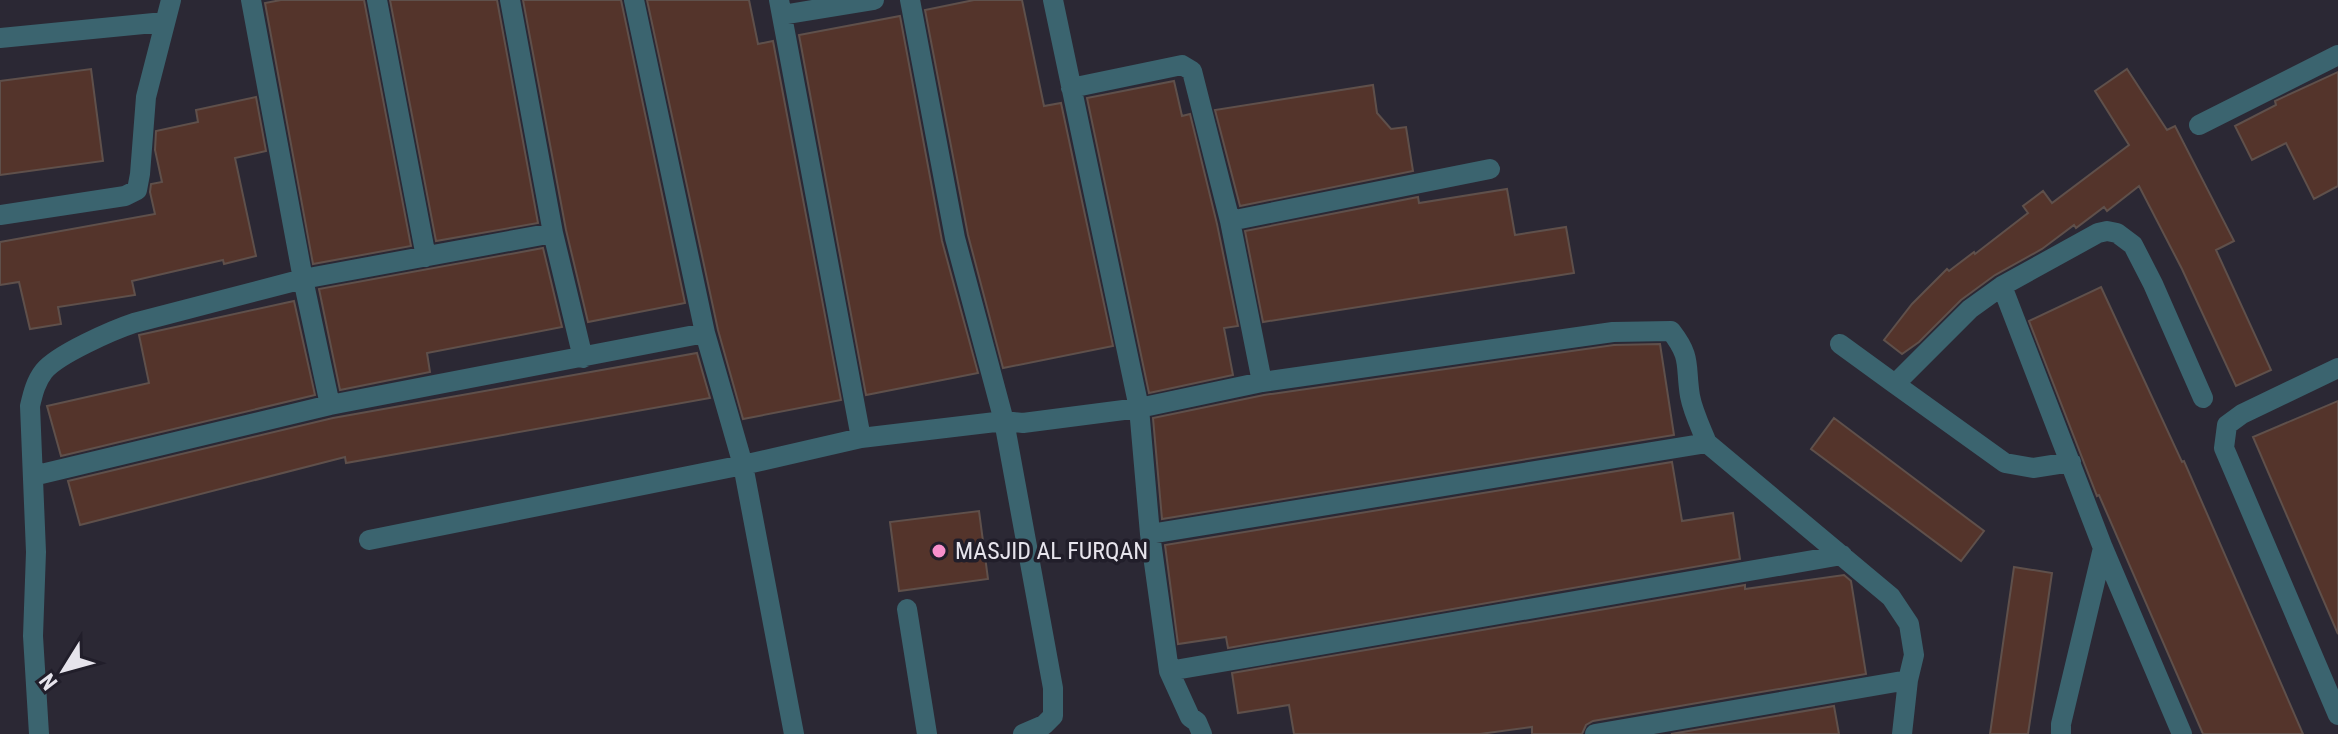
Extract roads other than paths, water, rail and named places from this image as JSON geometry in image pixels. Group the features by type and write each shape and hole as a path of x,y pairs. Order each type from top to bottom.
{"street":[{"path":"0,215 125,196 137,190 146,97 171,0"},
{"path":"251,0 330,405"},
{"path":"377,0 426,257"},
{"path":"510,0 553,233 583,358"},
{"path":"634,0 705,333 743,465 794,734"},
{"path":"861,438 780,8 874,0"},
{"path":"910,0 955,238 1004,421 1055,706 1053,716 1044,725 1023,734"},
{"path":"1053,0 1139,408 1150,534 1169,671 1190,717 1199,728"},
{"path":"0,38 164,22"},
{"path":"2199,125 2338,55"},
{"path":"1071,88 1182,65 1188,67 1195,78 1230,221 1262,382"},
{"path":"1230,221 1490,169"},
{"path":"1895,384 1949,327 2002,286 2098,233 2107,231 2117,233 2133,245 2203,398"},
{"path":"39,734 33,636 30,406 33,391 46,368 109,332 134,323 303,279 553,233"},
{"path":"2002,286 2103,548 2182,734"},
{"path":"369,540 743,465 861,438 1004,421 1023,423 1139,408 1262,382 1613,332 1671,331 1688,359 1693,408 1707,443 1891,597 1909,624 1914,655 1902,734"},
{"path":"33,476 330,405 705,333"},
{"path":"1840,344 2005,463 2033,468 2071,462"},
{"path":"2338,368 2242,414 2227,425 2224,448 2338,715"},
{"path":"1150,534 1707,443"},
{"path":"2061,734 2103,548"},
{"path":"1169,671 1842,555"},
{"path":"907,609 927,734"},
{"path":"1595,734 1908,680"}],"place":[{"name":"MASJID AL FURQAN","path":"939,551"}]}
